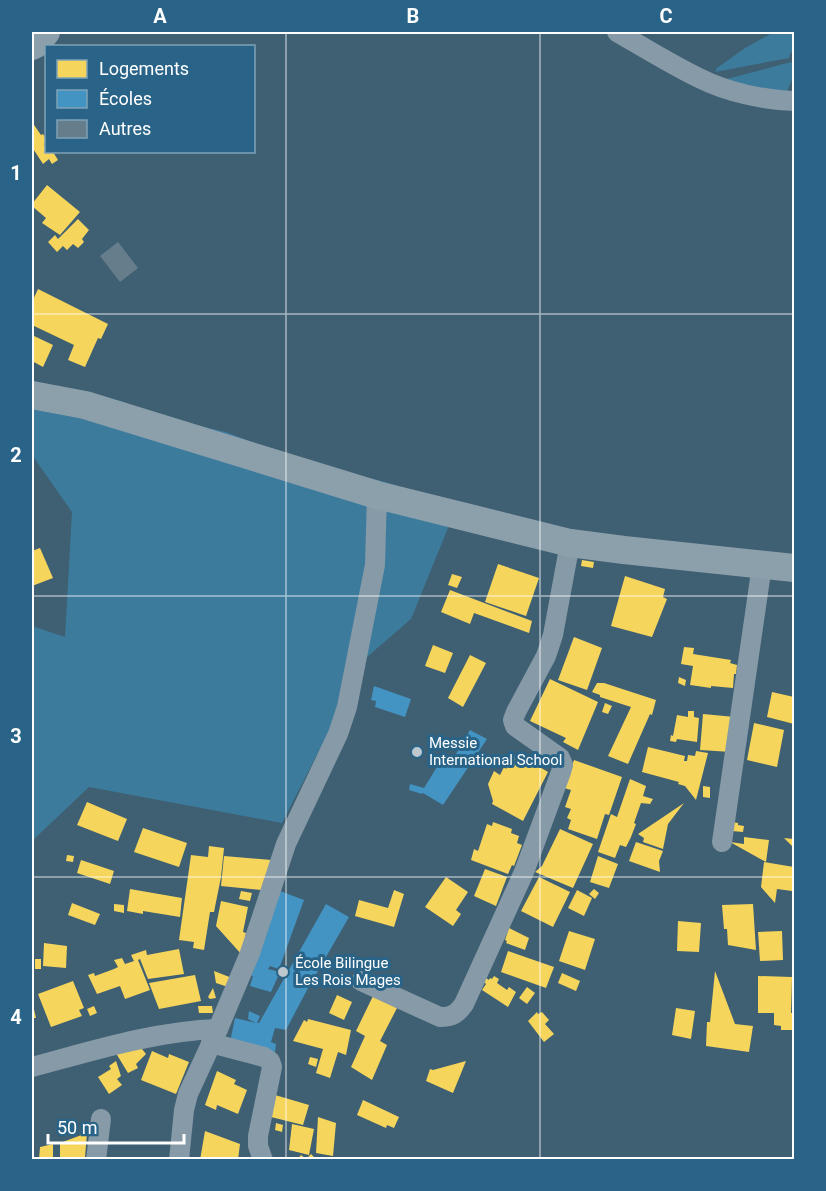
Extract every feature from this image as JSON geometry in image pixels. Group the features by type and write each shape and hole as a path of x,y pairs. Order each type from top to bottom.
{"main road":[{"path":"32,46 46,32"},
{"path":"32,395 85,405 377,495 570,543 795,568"}],"street":[{"path":"617,32 699,79 740,93 774,100 795,101"},
{"path":"179,1160 184,1110 188,1094 250,953 286,844 338,734 347,707 375,565 377,495"},
{"path":"361,981 440,1017 451,1017 459,1012 464,1004 524,872 563,765 560,758 515,726 513,720 546,656 553,635 570,543"},
{"path":"722,842 762,564"},
{"path":"32,1067 128,1042 196,1029 214,1036 264,1057 272,1067 258,1136 258,1146 263,1160"},
{"path":"96,1160 101,1119"}],"shaded area":[{"path":"774,32 794,32 794,49 789,58 715,72 717,68 745,48"},
{"path":"791,62 794,72 787,91 764,90 727,79"},
{"path":"118,400 165,418 226,432 322,466 389,483 457,506 411,619 367,657 282,823 89,787 32,841 32,626 65,637 72,512 32,455 32,403 107,418"}],"building: Logements":[{"path":"32,122 45,137 45,153 54,153 58,160 52,164 49,159 43,164 32,147"},
{"path":"47,185 80,212 60,235 42,223 46,218 32,206"},
{"path":"78,219 89,230 82,239 84,242 78,248 73,244 67,250 63,246 57,252 48,242 55,235 58,239"},
{"path":"38,289 108,324 101,339 98,338 85,367 68,360 74,345 32,325 32,302"},
{"path":"32,335 53,345 43,367 32,361"},
{"path":"40,548 53,578 32,586 32,551"},
{"path":"582,560 594,562 593,568 581,566"},
{"path":"498,564 539,578 526,616 485,602"},
{"path":"452,574 462,577 457,588 448,585"},
{"path":"625,576 665,589 663,597 667,599 652,637 611,626"},
{"path":"450,590 532,621 529,633 474,613 470,624 441,612"},
{"path":"574,637 602,648 587,690 558,680"},
{"path":"433,645 453,653 445,673 425,666"},
{"path":"684,647 694,648 693,654 731,660 730,663 737,665 733,688 690,685 693,666 681,664"},
{"path":"470,655 486,663 463,707 448,698"},
{"path":"679,677 686,680 685,686 678,683"},
{"path":"550,679 598,702 578,750 563,742 566,738 530,721"},
{"path":"597,683 604,683 656,700 652,715 650,714 628,764 608,756 631,707 592,692"},
{"path":"772,692 794,697 794,724 767,717"},
{"path":"605,703 612,706 608,714 602,712"},
{"path":"688,711 694,711 694,717 699,718 697,742 677,739 676,742 670,741 677,715 688,717"},
{"path":"703,714 735,717 731,752 700,750"},
{"path":"754,723 784,730 777,767 747,760"},
{"path":"648,747 685,756 684,761 687,761 688,755 695,756 696,751 708,753 696,800 685,786 678,784 679,782 642,772"},
{"path":"512,755 525,761 526,759 548,772 523,821 492,804 488,784 494,771 500,775 504,767 506,769"},
{"path":"574,760 622,777 609,815 605,814 597,839 568,829 571,820 567,818 571,809 565,807 571,790 564,788"},
{"path":"630,779 646,786 643,796 653,799 650,804 641,803 631,837 626,847 620,845 615,858 598,852 611,814 617,817"},
{"path":"703,786 710,787 710,798 703,797"},
{"path":"87,802 127,819 118,841 77,825"},
{"path":"684,803 668,824 663,849 643,842 644,838 638,834"},
{"path":"493,822 512,829 511,833 519,836 517,843 522,845 514,866 512,865 508,874 471,860 474,849 478,851 487,824 492,826"},
{"path":"732,822 744,826 743,832 732,831"},
{"path":"143,828 187,843 179,867 134,852"},
{"path":"560,829 593,844 573,888 535,872 542,866"},
{"path":"744,837 769,840 766,862 730,842 744,844"},
{"path":"784,838 794,839 794,848"},
{"path":"636,842 663,851 659,861 660,872 629,861"},
{"path":"209,846 224,848 221,877 214,912 210,912 204,950 193,948 194,942 179,940 191,855 208,857"},
{"path":"67,855 74,856 73,862 66,861"},
{"path":"224,856 272,860 270,891 221,886"},
{"path":"598,856 618,864 609,888 590,882"},
{"path":"81,860 114,871 110,884 77,873"},
{"path":"764,862 794,867 794,889 792,891 777,889 775,903 761,887"},
{"path":"485,869 507,877 496,906 474,896"},
{"path":"446,877 468,892 456,910 461,914 453,926 425,907"},
{"path":"539,877 570,892 553,927 521,911"},
{"path":"130,889 182,898 180,917 127,911"},
{"path":"594,889 599,893 595,899 589,894"},
{"path":"394,890 404,894 394,927 355,916 359,900 388,908"},
{"path":"577,890 592,898 584,916 568,908"},
{"path":"241,891 252,893 250,901 239,899"},
{"path":"221,901 248,907 243,932 246,933 242,955 216,926"},
{"path":"72,903 100,914 95,925 68,915"},
{"path":"114,904 124,905 124,913 114,911"},
{"path":"753,904 756,950 728,945 722,905"},
{"path":"678,921 701,923 699,952 677,951"},
{"path":"509,928 529,938 525,950 506,943"},
{"path":"569,931 595,939 585,970 559,961"},
{"path":"782,931 783,960 760,961 758,932"},
{"path":"44,943 67,946 66,968 43,966"},
{"path":"179,949 184,974 148,979 140,959 138,960 150,990 125,999 120,986 97,994 88,975 94,973 95,976 118,967 114,960 122,958 125,964 134,961 131,955 146,950 147,955"},
{"path":"508,951 554,967 546,988 501,972"},
{"path":"35,959 41,959 41,969 35,969"},
{"path":"214,971 232,978 228,987 216,983"},
{"path":"715,971 735,1024 753,1026 749,1052 706,1046 707,1022 710,1022"},
{"path":"562,973 580,981 576,991 558,983"},
{"path":"195,975 201,1001 159,1009 149,983"},
{"path":"494,976 499,979 497,983 507,990 509,987 516,992 508,1007 482,990 486,984 484,982 486,978 489,980"},
{"path":"758,976 792,977 791,1013 794,1013 794,1030 781,1030 781,1026 774,1025 774,1013 758,1013"},
{"path":"73,981 84,1008 79,1010 82,1016 51,1027 38,994"},
{"path":"527,987 535,993 527,1004 519,998"},
{"path":"213,988 216,998 210,999 208,997"},
{"path":"337,995 352,1002 344,1020 329,1013"},
{"path":"373,996 397,1008 380,1041 387,1045 372,1080 351,1067 365,1036 356,1031"},
{"path":"32,1001 36,1018 32,1018"},
{"path":"94,1006 97,1013 90,1016 87,1009"},
{"path":"198,1006 212,1006 213,1013 199,1013"},
{"path":"676,1008 695,1011 691,1039 672,1035"},
{"path":"537,1012 538,1014 542,1012 549,1020 545,1024 554,1034 544,1042 528,1021"},
{"path":"308,1019 351,1030 346,1055 338,1052 330,1078 316,1073 323,1049 293,1041 304,1020 307,1022"},
{"path":"33,1029 34,1048 32,1048"},
{"path":"138,1044 146,1054 136,1064 138,1068 128,1073 114,1050 125,1045 129,1052"},
{"path":"152,1051 168,1058 169,1054 189,1062 176,1094 141,1080"},
{"path":"310,1057 318,1059 316,1067 308,1064"},
{"path":"116,1061 121,1076 117,1079 122,1085 109,1094 98,1077 111,1069 109,1066"},
{"path":"466,1061 453,1093 426,1081 430,1069"},
{"path":"217,1071 236,1080 234,1084 247,1090 238,1114 217,1105 216,1110 205,1105"},
{"path":"275,1095 309,1105 303,1125 271,1117"},
{"path":"363,1100 399,1117 394,1128 387,1125 386,1128 357,1115"},
{"path":"318,1117 336,1123 333,1156 316,1153"},
{"path":"276,1123 283,1125 282,1132 275,1130"},
{"path":"292,1124 314,1129 309,1155 289,1150"},
{"path":"205,1131 240,1144 238,1160 200,1160"},
{"path":"87,1133 85,1157 78,1160 60,1160 60,1143"},
{"path":"53,1144 53,1160 39,1160 40,1147"},
{"path":"311,1154 317,1160 297,1160 301,1155 306,1159"}],"building: Écoles":[{"path":"374,686 411,699 405,717 375,707 376,701 371,700"},
{"path":"470,730 487,739 443,805 423,793 409,790 410,784 424,788 445,754 453,759"},
{"path":"280,891 304,900 279,969 270,966 268,969 280,972 271,992 250,986 253,976 250,975"},
{"path":"326,904 349,917 286,1030 275,1028 271,1042 276,1044 275,1052 230,1042 235,1018 256,1023 248,1019 249,1011 260,1016 257,1023 259,1023"}],"building: Autres":[{"path":"118,242 138,268 120,282 100,256"}],"place":[{"name":"Messie International School","path":"417,752"},
{"name":"École Bilingue Les Rois Mages","path":"283,972"}]}
